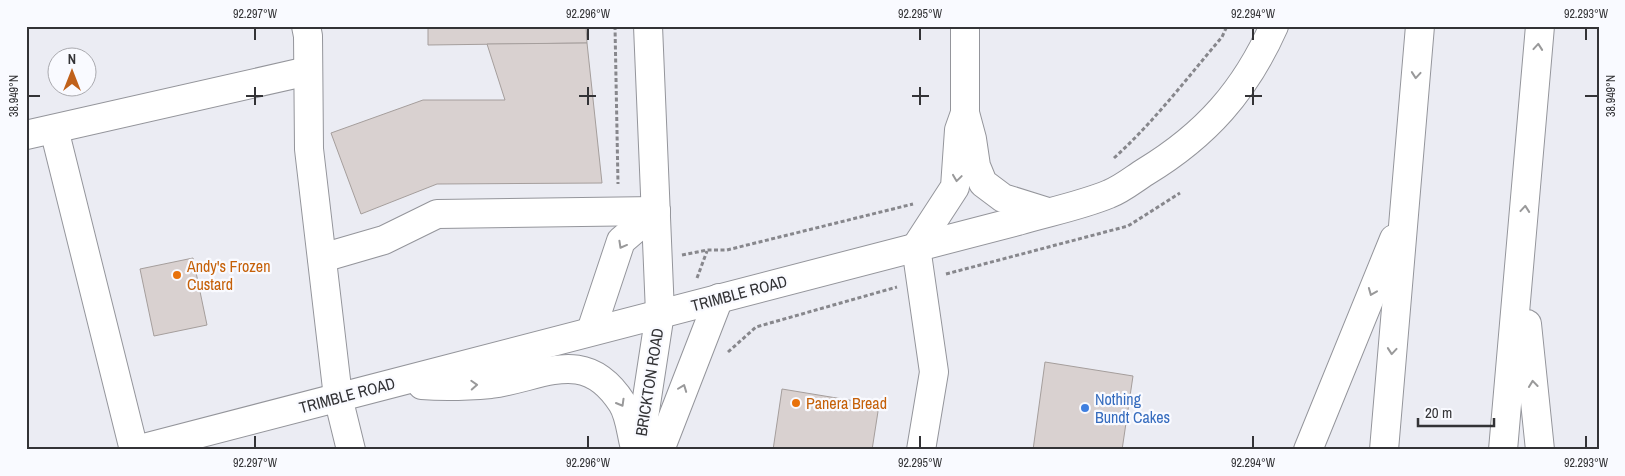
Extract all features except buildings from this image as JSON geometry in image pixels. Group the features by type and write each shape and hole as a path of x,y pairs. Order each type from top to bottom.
{"main road":[{"path":"306,26 310,149 338,397 351,450"},
{"name":"BRICKTON ROAD","path":"637,450 660,313 648,26"},
{"path":"966,26 965,113 972,139 976,166 983,183 1003,198 1048,212"},
{"name":"TRIMBLE ROAD","path":"135,450 916,247 1110,194 1177,152 1208,126 1238,91 1264,48 1274,26"},
{"path":"1384,450 1420,26"},
{"path":"1503,450 1540,26"},
{"path":"26,135 308,71"},
{"path":"921,450 934,372 916,247 955,188 959,130 965,113"},
{"path":"54,129 135,450"},
{"path":"322,258 384,240 437,214 656,211"},
{"path":"591,331 621,241 656,211"},
{"path":"1308,450 1404,215"},
{"path":"1520,257 1540,450"},
{"path":"660,450 719,298"},
{"path":"390,384 441,387 492,384 554,370 583,370 606,382 624,405 637,450"}],"place":[{"name":"Andy's Frozen Custard","path":"177,275"},
{"name":"Panera Bread","path":"796,403"},
{"name":"Nothing Bundt Cakes","path":"1085,408"}]}
